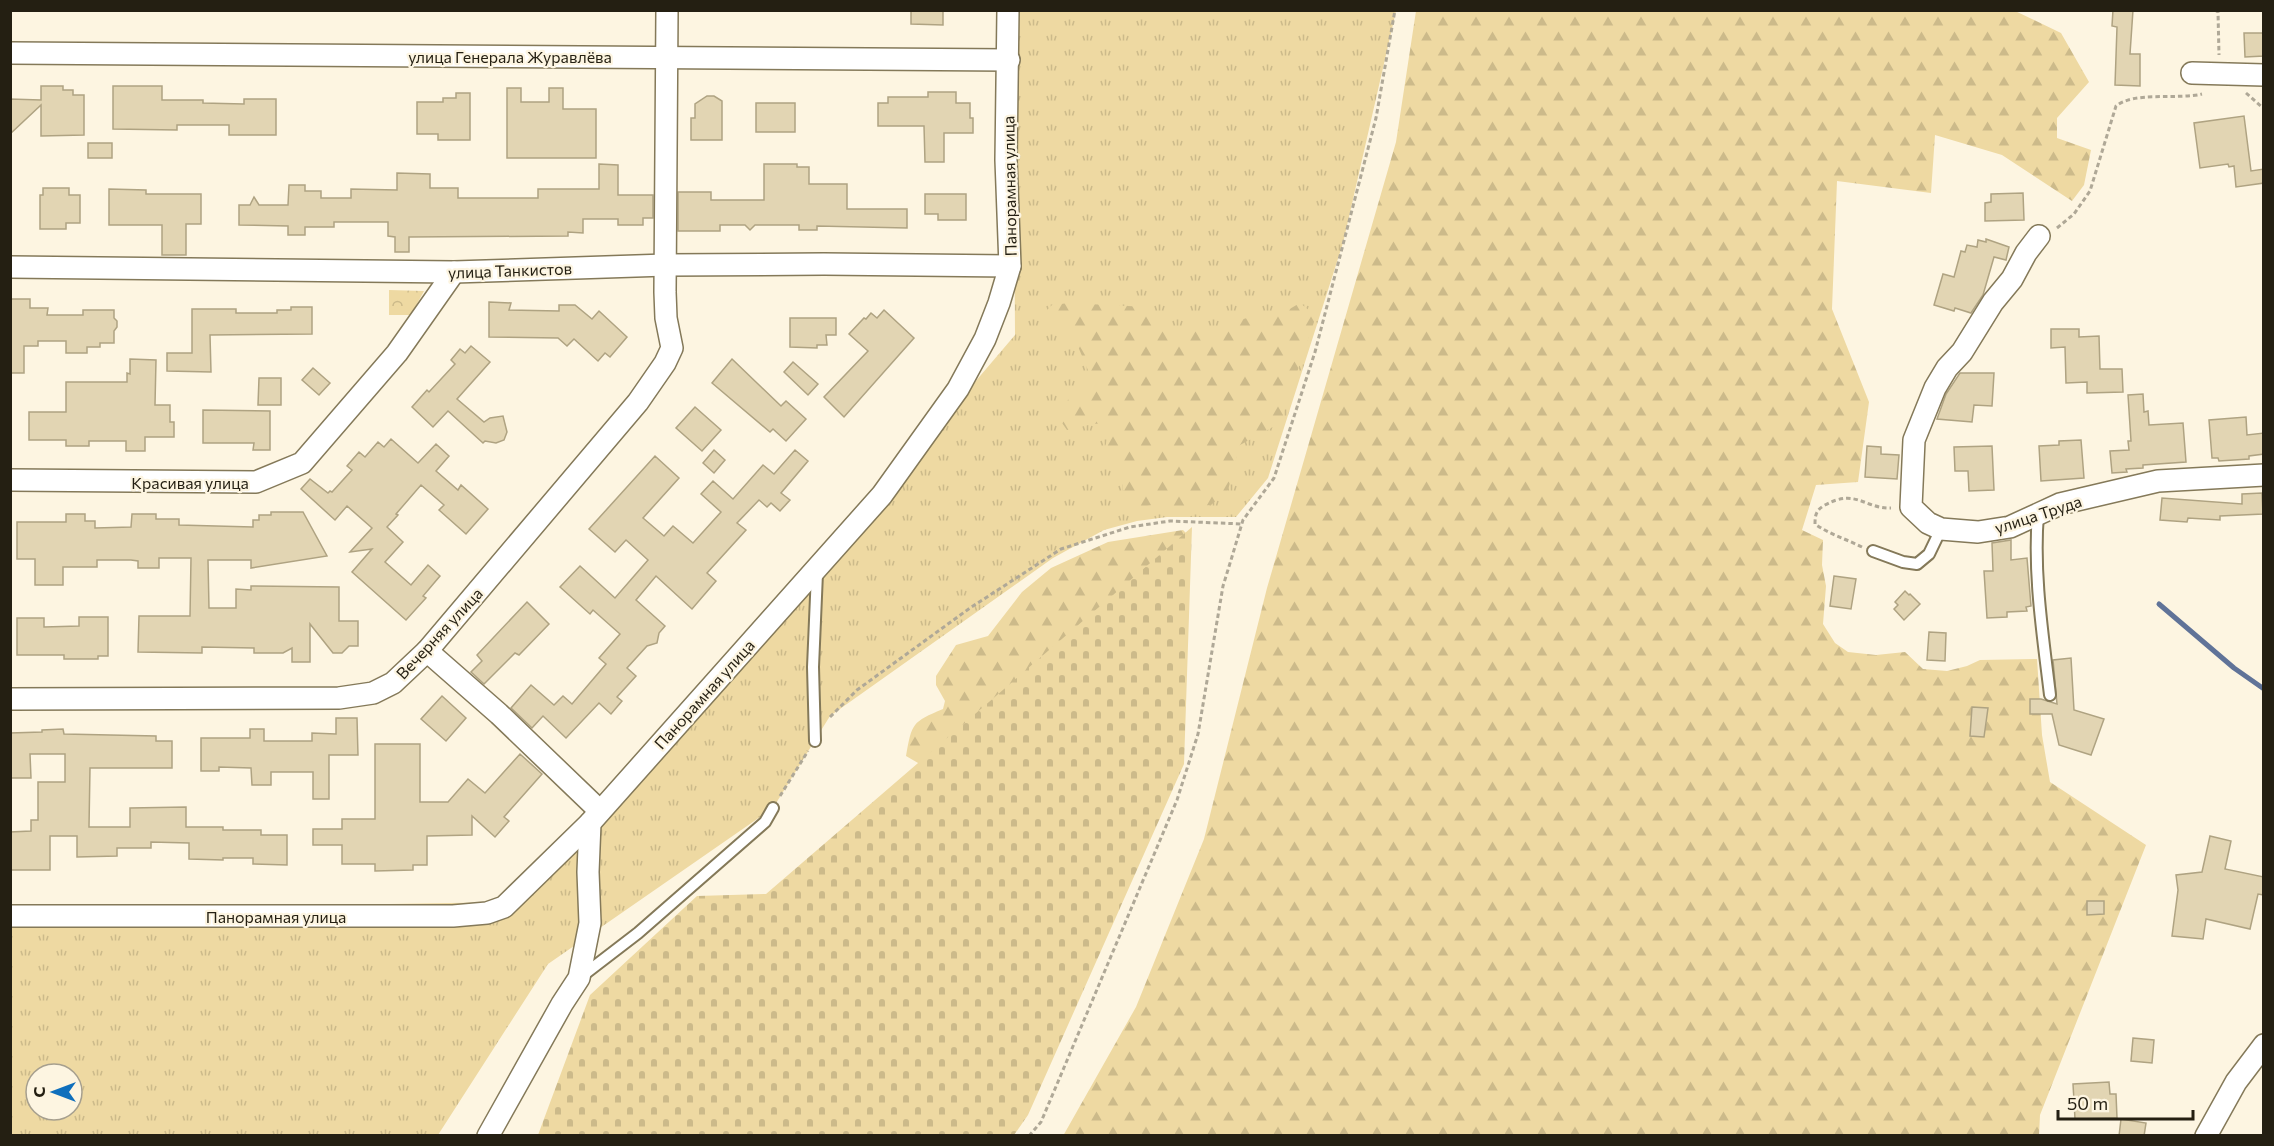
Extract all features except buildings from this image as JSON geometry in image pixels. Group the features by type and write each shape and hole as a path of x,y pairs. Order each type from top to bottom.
{"street":[{"name":"Вечерняя улица","path":"10,699 339,698 373,693 393,683 427,651 638,402 665,363 672,348 666,318 667,10"},
{"name":"Панорамная улица","path":"10,916 453,916 487,914 504,907 517,896 595,817 882,495 958,389 985,339 1010,266 1006,160 1008,10"},
{"name":"улица Генерала Журавлёва","path":"10,53 1009,60"},
{"path":"2192,73 2264,75"},
{"path":"1911,507 1914,440 1935,388 1947,368 1962,352 1993,302 2012,279 2026,253 2039,236"},
{"name":"улица Танкистов","path":"10,267 454,272 666,265 1010,266"},
{"name":"Красивая улица","path":"10,480 255,482 283,472 302,463 397,353 454,272"},
{"name":"улица Труда","path":"1911,507 1928,523 1941,529 1978,532 2010,526 2060,504 2157,481 2264,475"},
{"path":"427,651 500,714 595,817 588,872 590,923 579,978 542,1037 488,1136"},
{"path":"2206,1136 2236,1082 2264,1045"}],"lane":[{"path":"2038,514 2037,553 2043,639 2050,695"},
{"path":"1873,550 1903,562 1917,564 1929,554 1941,529"},
{"path":"815,741 813,667 818,566"},
{"path":"579,978 638,933 765,822 772,808"}],"path":[{"path":"1029,1136 1041,1122 1177,800 1197,734 1223,586 1242,524 1274,478 1315,352 1376,118 1395,10"},
{"path":"2215,10 2218,12 2222,74"},
{"path":"2243,90 2264,109"},
{"path":"2039,236 2052,232 2074,214 2090,191 2115,106 2122,101 2135,99 2190,97 2208,92"},
{"path":"1873,550 1840,536 1828,534 1815,524 1815,514 1828,504 1845,498 1887,509 1911,507"},
{"path":"772,808 830,716 857,690 970,608 1061,549 1140,525 1170,521 1242,524"}],"green space":[{"path":"2013,10 2061,33 2089,82 2057,118 2057,138 2091,150 2084,185 2072,201 2002,155 1935,135 1931,193 1837,181 1832,309 1869,402 1858,482 1816,485 1802,530 1823,540 1822,565 1826,586 1823,624 1835,643 1848,652 1876,655 1905,652 1923,669 1947,671 1980,660 2037,659 2042,735 2050,782 2146,845 2040,1115 2039,1135 1063,1136 1136,1007 1204,839 1267,588 1396,142 1416,11"},
{"path":"1013,11 1396,11 1343,243 1268,478 1236,517 1167,517 1137,521 1104,530 1053,558 830,716 773,808 548,964 438,1135 11,1135 10,910 515,902 600,822 1015,335"},
{"path":"389,290 424,291 411,315 389,315"},
{"path":"1069,303 1147,307 1170,330 1209,329 1247,318 1267,322 1300,303 1316,316 1280,423 1240,445 1228,490 1211,505 1184,509 1158,504 1136,508 1123,490 1123,472 1104,450 1110,431 1108,423 1067,430 1060,420 1069,397 1085,389 1090,375 1077,344 1045,312 1052,305"},
{"path":"1192,527 1184,764 1028,1115 1014,1135 538,1135 590,995 697,896 766,894"},
{"path":"1183,530 1189,536 925,767 906,756 915,725 925,717 943,709 945,701 936,685 936,676 956,645 988,636 1022,592 1051,568 1108,542"}],"waterway":[{"path":"2159,604 2234,668 2264,689"}]}
